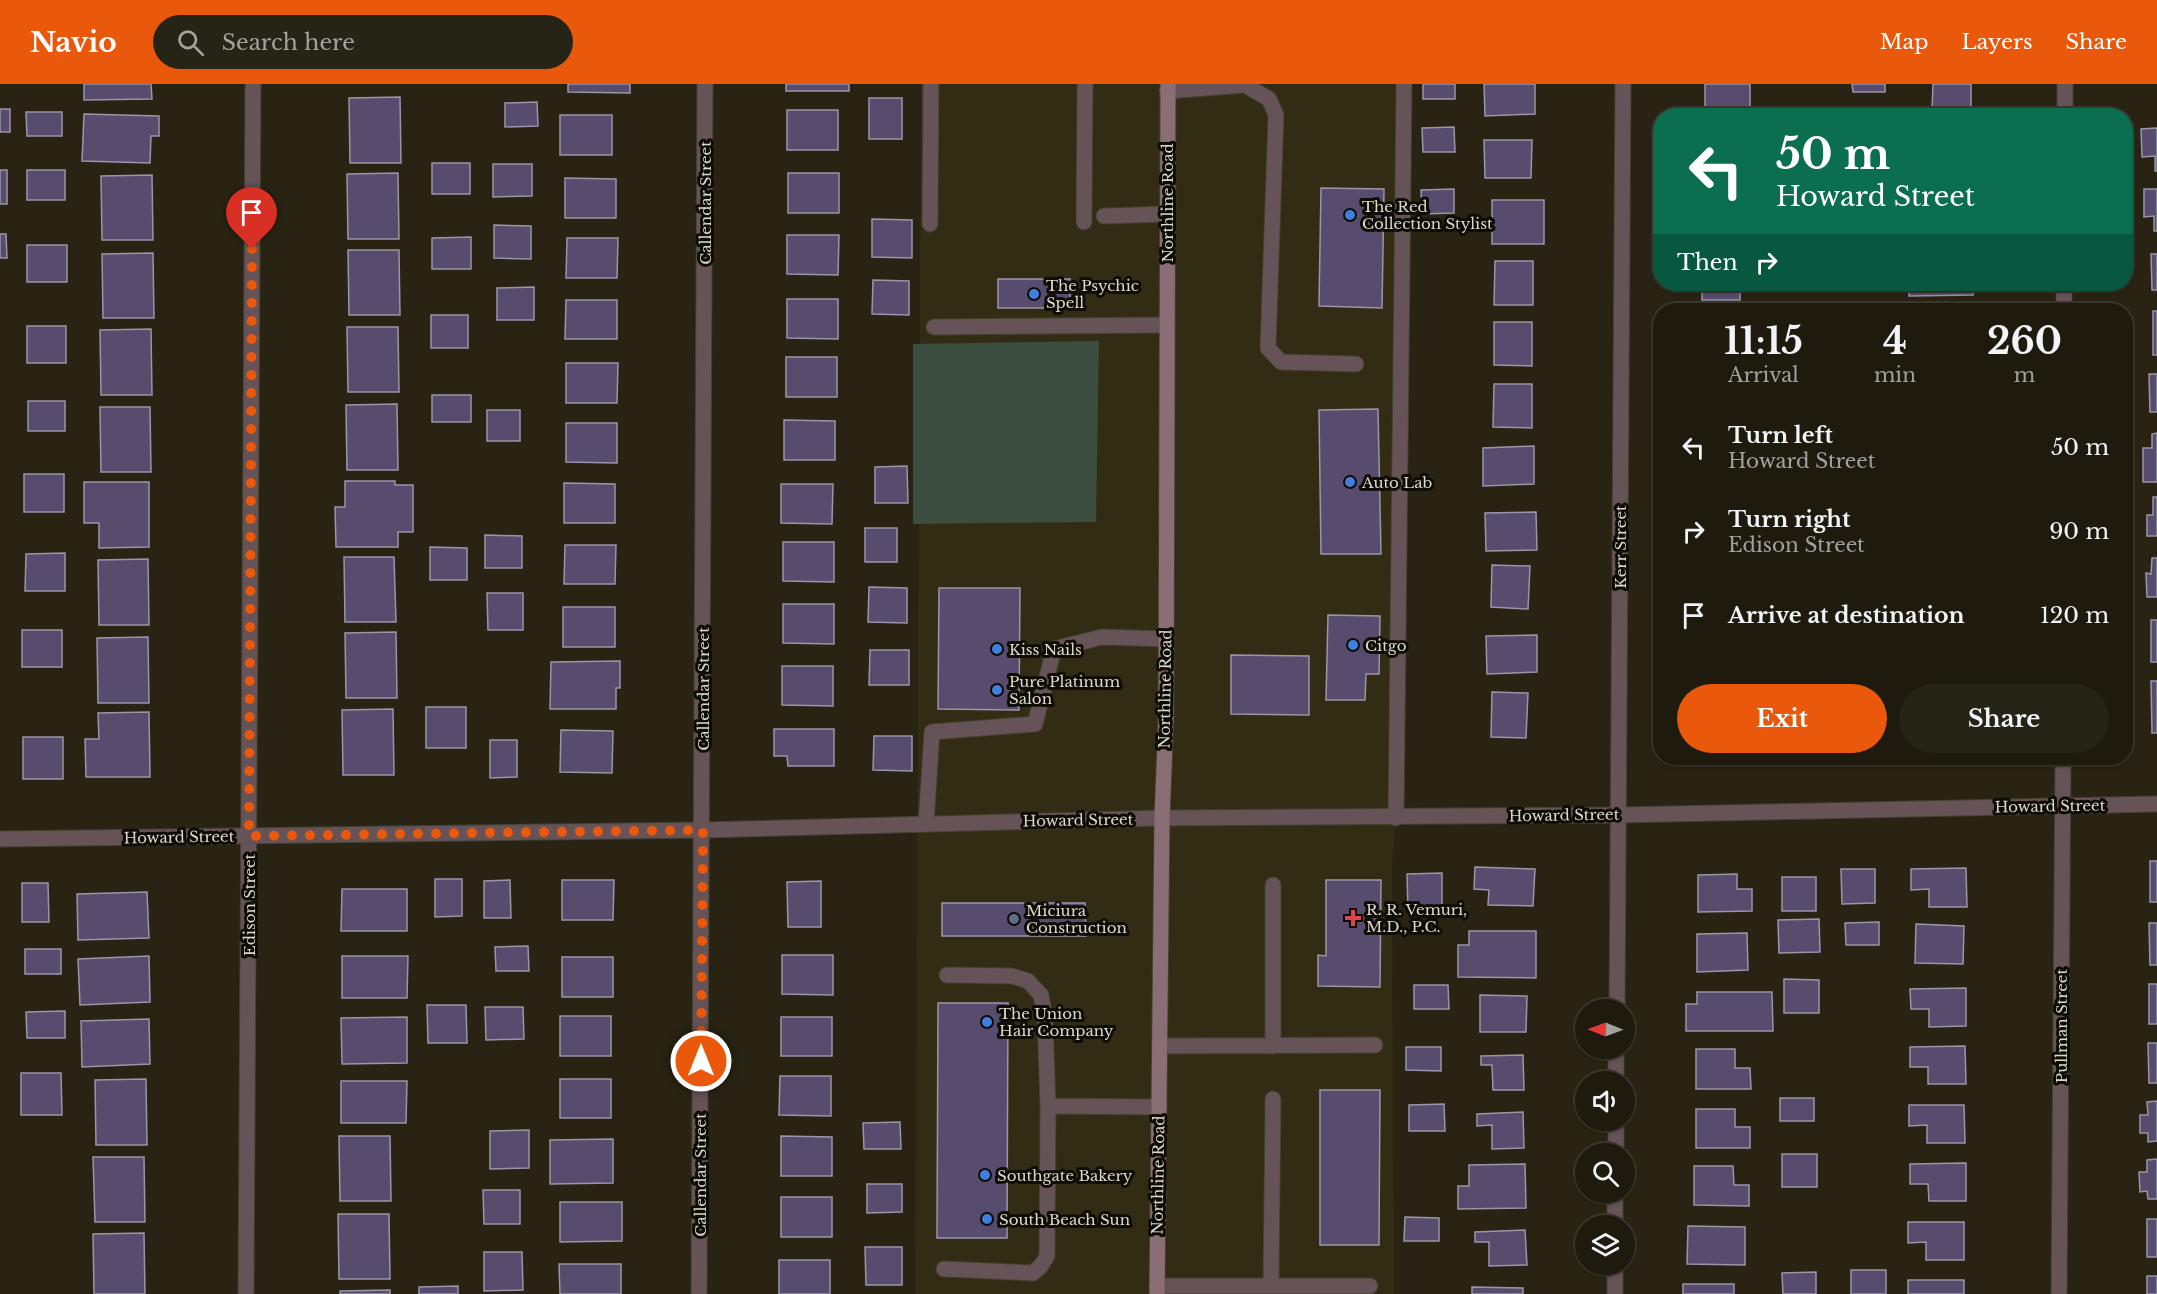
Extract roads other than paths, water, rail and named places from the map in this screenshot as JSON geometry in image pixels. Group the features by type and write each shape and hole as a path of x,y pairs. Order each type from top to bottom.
{"main road":[{"name":"Northline Road","path":"1157,1290 1162,818 1166,718 1168,87"}],"street":[{"name":"Edison Street","path":"246,1294 253,84"},
{"name":"Callendar Street","path":"699,1294 705,84"},
{"path":"930,224 931,84"},
{"path":"1084,222 1085,84"},
{"path":"1396,818 1404,84"},
{"name":"Kerr Street","path":"1617,999 1623,84"},
{"path":"2065,84 2065,108"},
{"path":"1168,87 1245,85 1269,99 1276,115 1268,348 1281,362 1356,364"},
{"path":"1104,216 1167,214"},
{"path":"934,327 1167,325"},
{"path":"926,824 932,732 1035,724 1054,649 1102,637 1166,639"},
{"name":"Pullman Street","path":"2059,1294 2063,765"},
{"name":"Howard Street","path":"0,839 703,830 1162,818 1618,815 2157,804"},
{"path":"1273,885 1273,1046"},
{"path":"944,1269 1033,1273 1047,1256 1048,1106 1045,1018 1041,995 1029,981 1012,976 947,975"},
{"path":"1160,1046 1375,1045"},
{"path":"1271,1286 1273,1099"},
{"path":"1048,1106 1159,1107"},
{"path":"1615,1275 1615,1294"},
{"path":"1157,1290 1271,1286 1370,1286"}],"place":[{"name":"The Red Collection Stylist","path":"1350,215"},
{"name":"The Psychic Spell","path":"1034,294"},
{"name":"Auto Lab","path":"1350,482"},
{"name":"Citgo","path":"1353,645"},
{"name":"Kiss Nails","path":"997,649"},
{"name":"Pure Platinum Salon","path":"997,690"},
{"name":"R. R. Vemuri, M.D., P.C.","path":"1353,918"},
{"name":"Miciura Construction","path":"1014,919"},
{"name":"The Union Hair Company","path":"987,1022"},
{"name":"Southgate Bakery","path":"985,1175"},
{"name":"South Beach Sun","path":"987,1219"}]}
